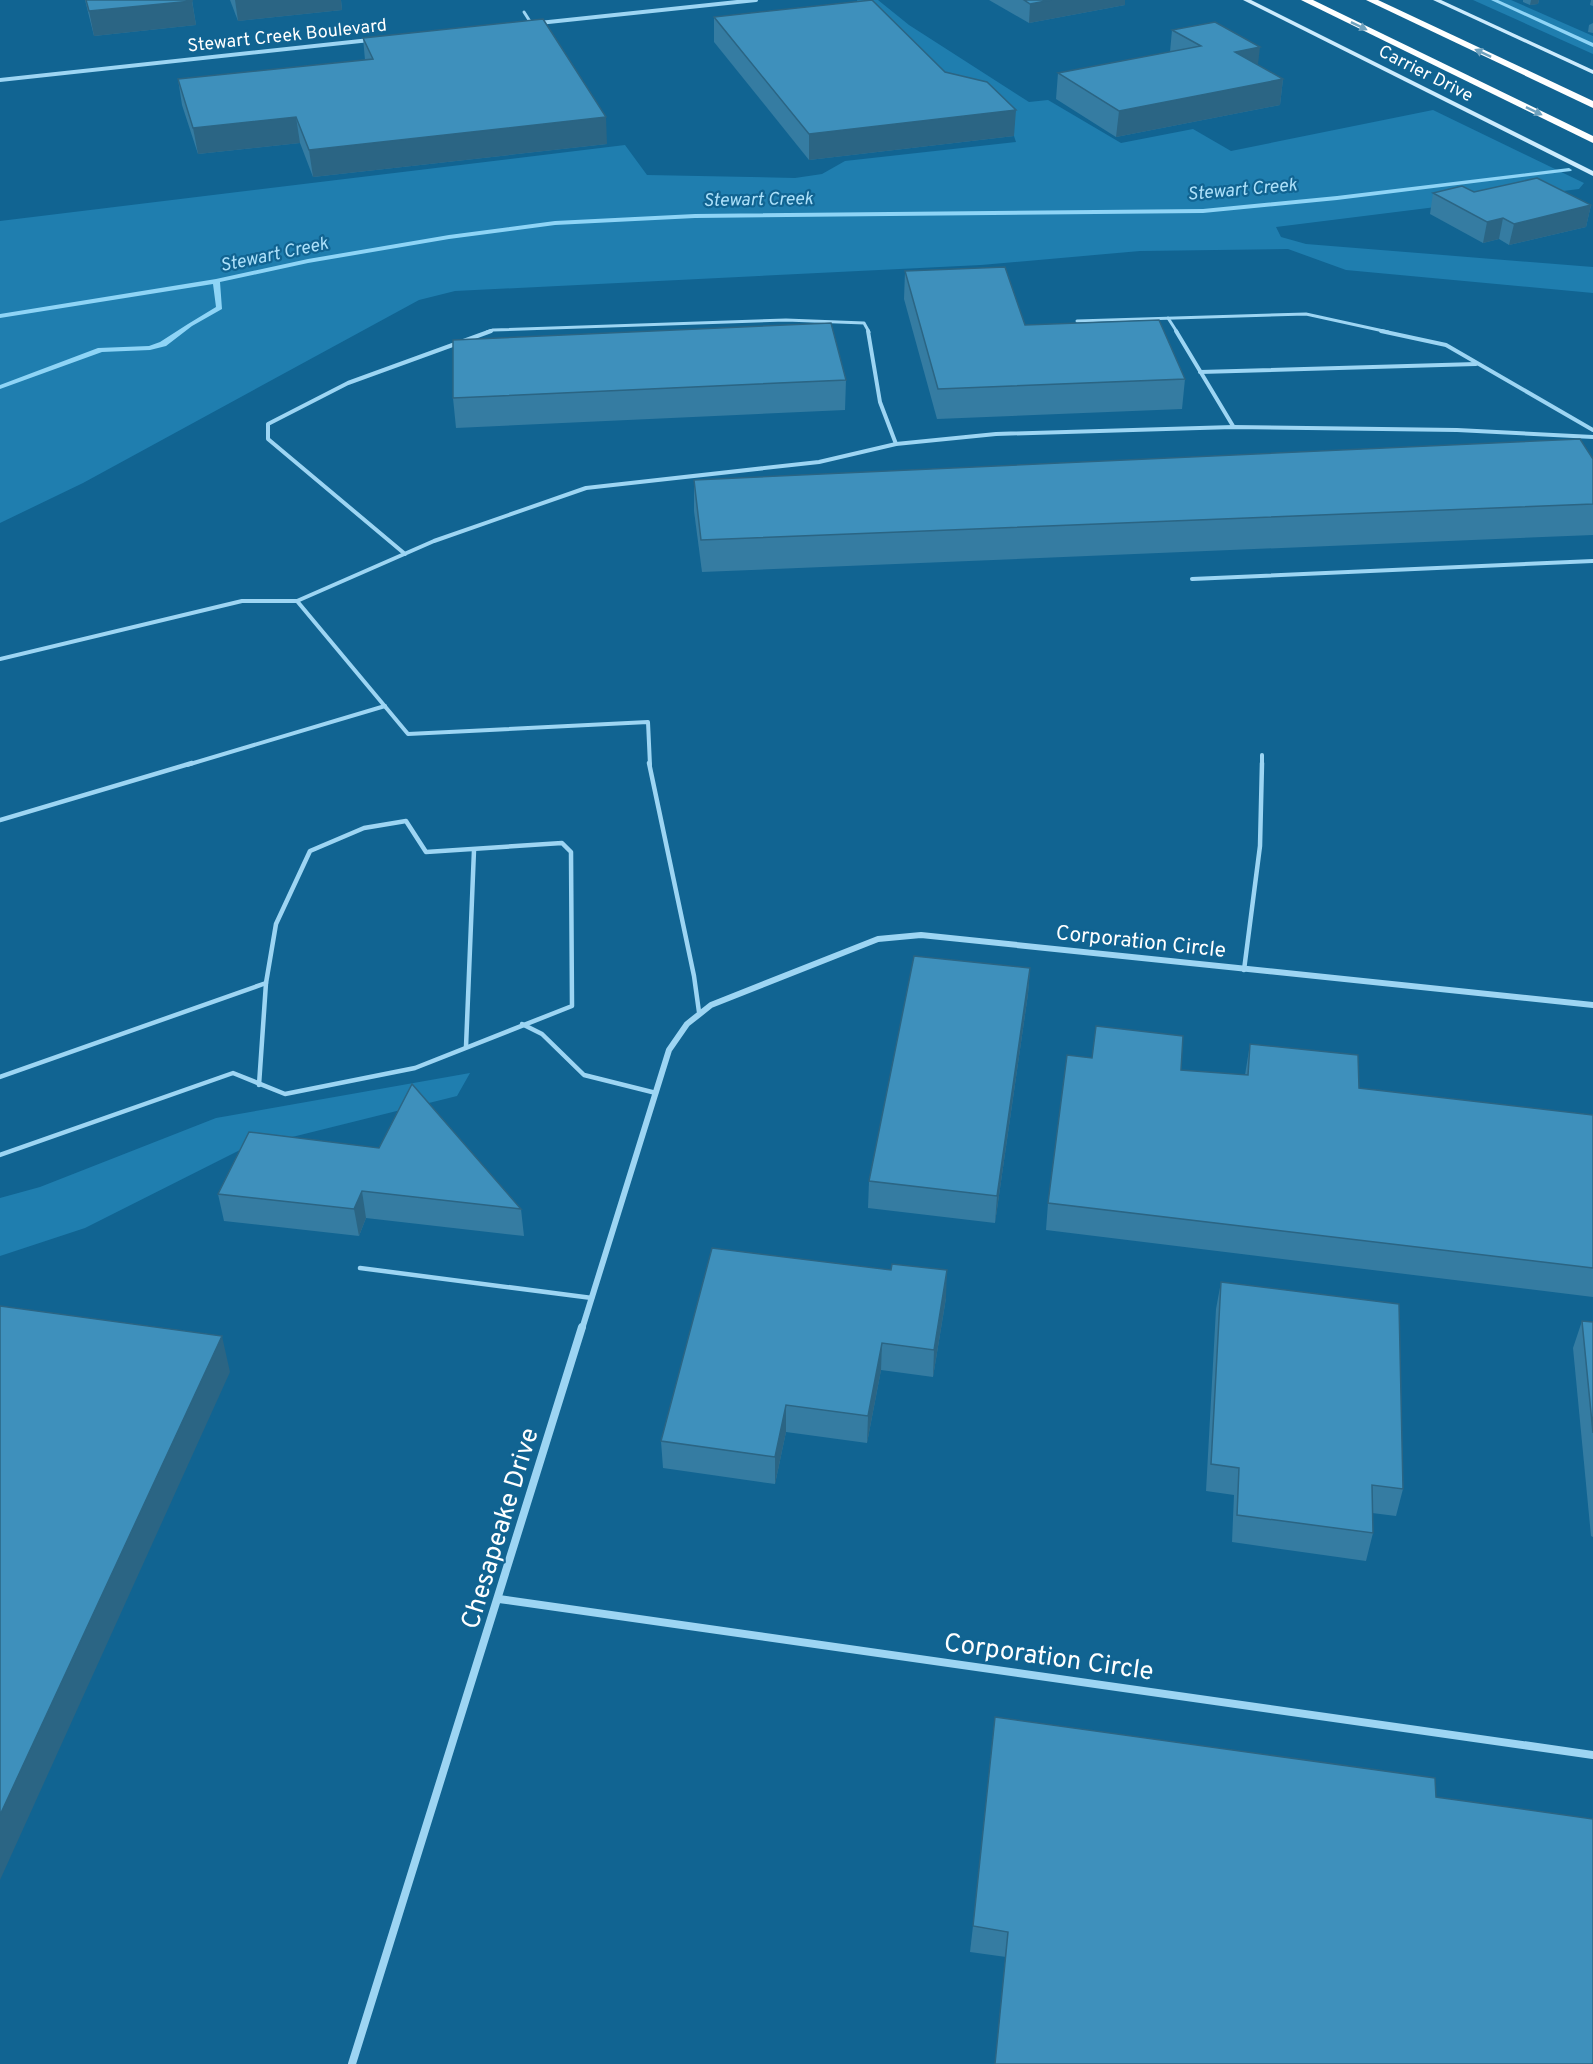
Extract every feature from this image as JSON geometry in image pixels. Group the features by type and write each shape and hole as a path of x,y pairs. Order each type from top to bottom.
{"highway":[{"path":"1306,0 1593,140"},
{"path":"1371,0 1593,105"}],"street":[{"path":"519,24 756,0"},
{"name":"Carrier Drive","path":"1246,0 1593,174"},
{"path":"1436,0 1593,72"},
{"name":"Stewart Creek Boulevard","path":"0,80 376,40"},
{"name":"Corporation Circle","path":"699,1012 711,1005 855,948 892,936 921,935 1593,1005"},
{"name":"Chesapeake Drive","path":"352,2064 669,1050 680,1029 699,1012"},
{"name":"Corporation Circle","path":"499,1599 1593,1755"}],"lane":[{"path":"524,12 531,23"},
{"path":"1077,321 1306,314 1446,345 1593,430"},
{"path":"1168,318 1233,427"},
{"path":"405,554 268,439 268,424 348,384 425,353 493,330 786,320 864,323 870,334 879,402 896,444"},
{"path":"1200,372 1478,364"},
{"path":"0,659 242,602 297,602 434,541 586,488 819,462 896,444 996,435 1233,427 1457,430 1593,437"},
{"path":"1191,579 1593,561"},
{"path":"297,602 408,734 648,722 648,756 694,976 699,1012"},
{"path":"0,820 385,706"},
{"path":"1244,970 1260,846 1262,755"},
{"path":"0,1155 233,1073 259,1085 285,1094 415,1068 572,1006 572,852 562,843 426,852 406,821 364,828 310,851 276,924 266,983 259,1085"},
{"path":"466,1047 474,850"},
{"path":"0,1077 266,983"},
{"path":"522,1024 542,1034 584,1076 656,1093"},
{"path":"360,1268 592,1298"}],"shaded area":[{"path":"857,0 878,0 909,25 1029,102 1048,100 1121,143 1193,129 1231,151 1433,110 1584,183 1579,189 1276,227 1281,237 1306,244 1593,267 1593,293 1346,270 1288,249 1140,251 981,265 455,291 419,300 83,483 0,523 0,221 625,145 647,175 795,178 822,174 845,161 1016,142 1014,136 859,8"},
{"path":"1473,0 1511,0 1593,36 1593,54"},
{"path":"470,1073 457,1096 240,1150 85,1228 0,1256 0,1198 40,1187 216,1118"}],"building":[{"path":"86,0 192,0 192,1 89,11"},
{"path":"872,0 945,72 987,82 1016,110 809,134 714,17"},
{"path":"1024,0 1051,0 1030,4"},
{"path":"543,19 606,117 309,150 296,117 193,128 178,79 373,59 363,38"},
{"path":"1215,22 1260,47 1235,52 1283,79 1119,111 1058,73 1201,46 1172,30"},
{"path":"1537,178 1591,205 1514,224 1503,218 1487,222 1433,193 1462,186 1474,192"},
{"path":"1005,267 1025,325 1159,320 1185,379 938,389 905,271"},
{"path":"831,323 846,380 453,398 453,340"},
{"path":"1580,439 1593,459 1593,504 701,540 694,480"},
{"path":"914,956 1030,968 997,1196 869,1181"},
{"path":"1096,1026 1183,1036 1181,1070 1248,1075 1250,1044 1358,1055 1359,1088 1593,1115 1593,1268 1048,1203 1067,1055 1092,1058"},
{"path":"412,1084 521,1209 362,1191 354,1209 218,1194 249,1132 379,1148"},
{"path":"712,1248 891,1270 892,1264 947,1270 934,1350 882,1343 868,1416 786,1405 775,1457 661,1441"},
{"path":"1221,1282 1399,1304 1403,1489 1372,1485 1373,1533 1237,1515 1239,1468 1211,1464"},
{"path":"0,1306 222,1336 0,1815"},
{"path":"1582,1321 1593,1322 1593,1433"},
{"path":"995,1717 1435,1778 1436,1797 1593,1819 1593,2064 995,2064 1008,1932 973,1926"}],"waterway":[{"path":"1494,0 1593,45"},
{"name":"Stewart Creek","path":"216,281 308,261 449,237 555,223 695,216 1203,211 1337,198 1569,170"},
{"path":"0,316 216,281"},
{"name":"Stewart Creek","path":"0,387 101,350 150,348 163,344 220,308 216,281"}]}
